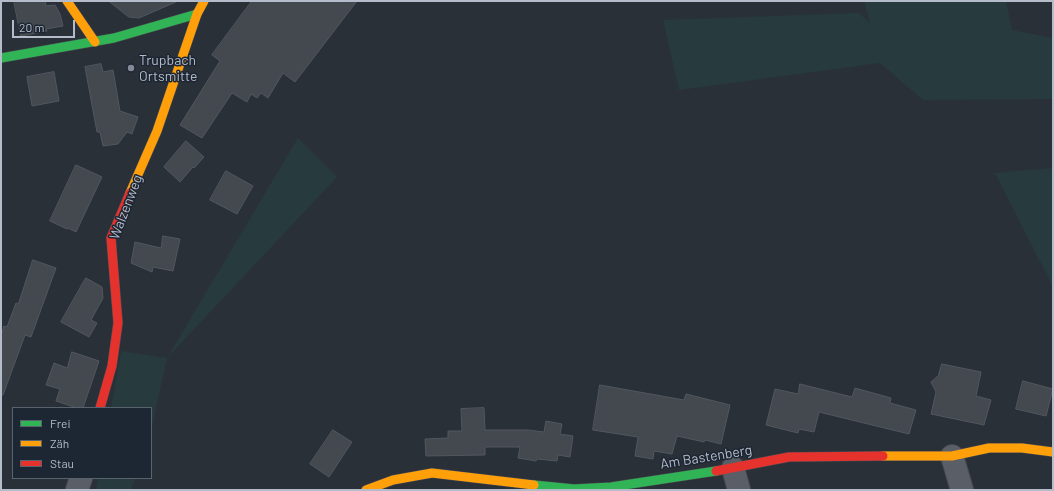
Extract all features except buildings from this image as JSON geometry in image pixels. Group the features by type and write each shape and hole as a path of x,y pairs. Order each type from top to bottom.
{"street":[{"path":"67,1 95,42"},
{"name":"Walzenweg","path":"100,407 112,366 118,323 112,238 157,131 197,14 204,1"},
{"path":"1,58 114,38 197,14"},
{"name":"Am Bastenberg","path":"366,490 393,480 432,473 574,489 611,486 733,468 789,457 952,456 989,448 1022,448 1053,452"},
{"path":"952,456 962,490"},
{"path":"733,468 739,490"},
{"path":"77,490 81,479"}],"green space":[{"path":"864,1 1006,1 1012,30 1053,38 1053,99 923,100 880,63 679,90 663,20 859,13 870,23"},
{"path":"298,138 337,177 167,358"},
{"path":"1053,168 1053,287 995,173"},
{"path":"121,351 167,358 152,426 152,407 111,407"},
{"path":"98,479 135,479 131,490 96,490"}],"traffic: fast":[{"path":"1,58 114,38 197,14"},
{"path":"534,485 574,489 611,487 716,471"}],"traffic: slow":[{"path":"67,1 95,42"},
{"path":"130,193 157,131 197,14 204,1"},
{"path":"883,456 952,456 989,448 1022,448 1053,452"},
{"path":"366,490 393,480 432,473 534,485"}],"traffic: jam":[{"path":"100,407 112,366 118,323 111,238 130,193"},
{"path":"716,471 789,457 883,456"}],"place":[{"name":"Trupbach Ortsmitte","path":"131,68"}]}
